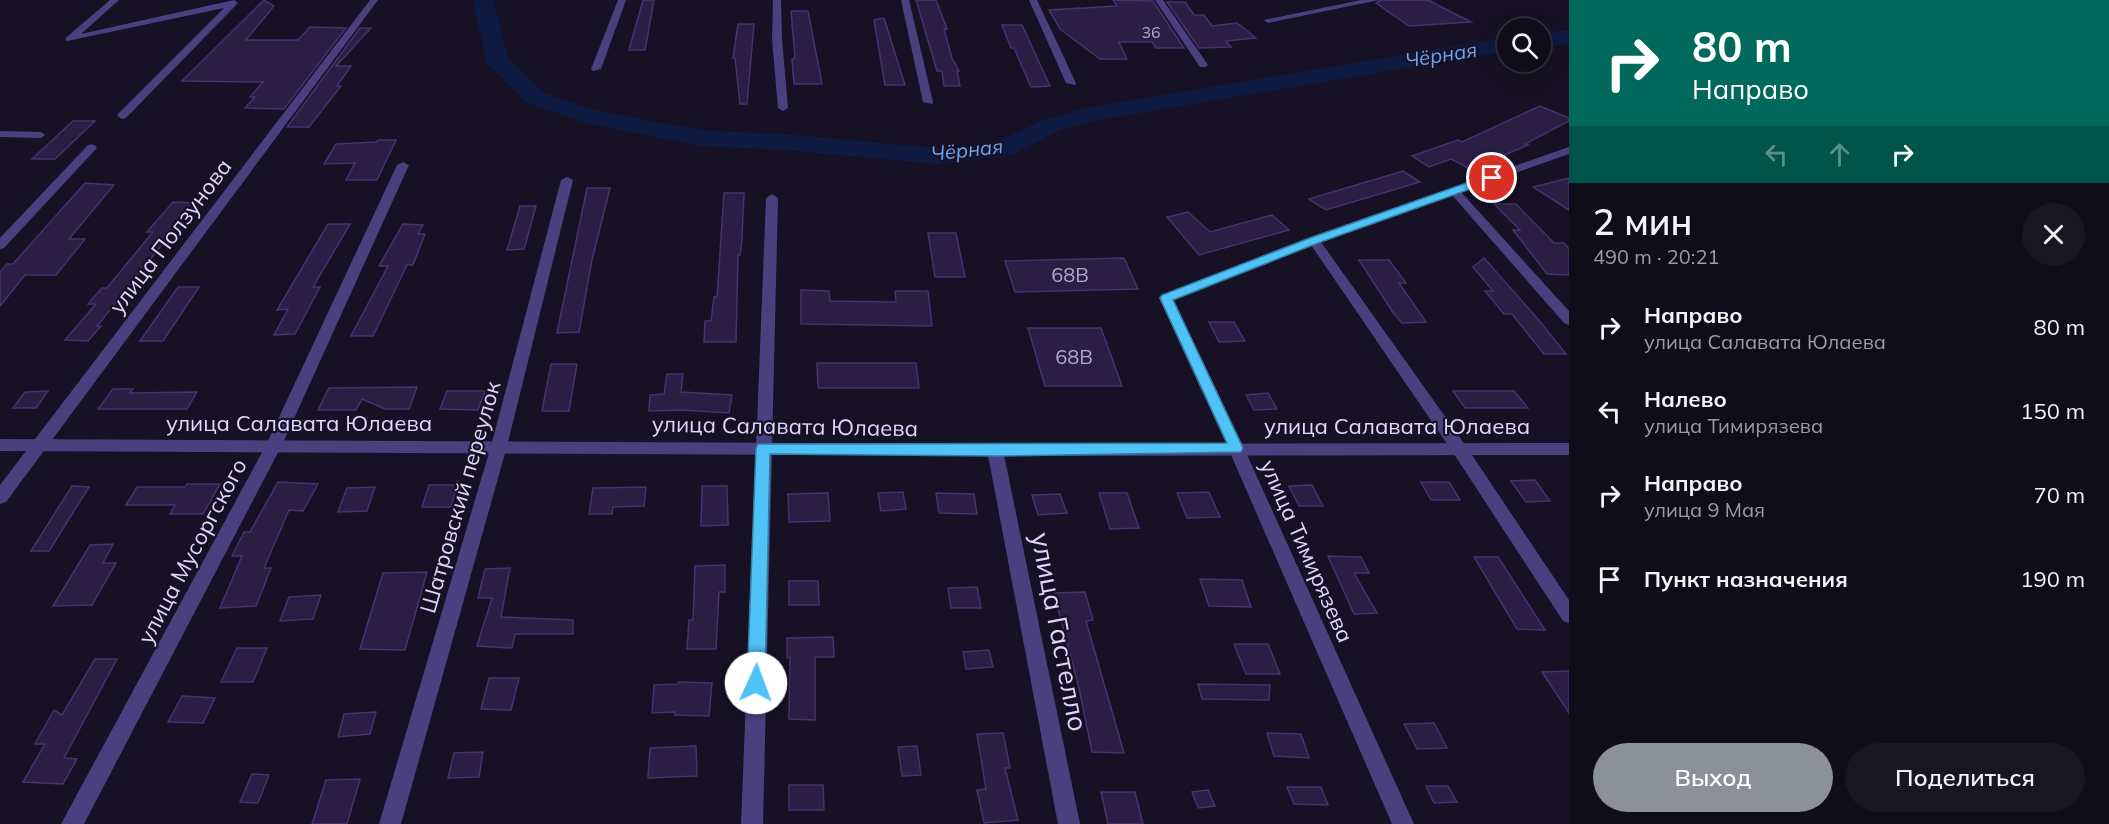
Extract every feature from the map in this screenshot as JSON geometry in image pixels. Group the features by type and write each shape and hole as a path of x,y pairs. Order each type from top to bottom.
{"street":[{"path":"115,0 70,39 236,1"},
{"name":"улица Ползунова","path":"0,497 374,0"},
{"path":"596,69 622,0"},
{"path":"777,0 777,39 783,108"},
{"path":"905,0 928,102"},
{"path":"1033,0 1071,83"},
{"path":"1159,0 1203,65"},
{"path":"1268,20 1376,0"},
{"path":"122,116 236,1"},
{"path":"0,244 92,147"},
{"path":"1569,150 1314,240 1460,450 1569,615"},
{"name":"улица Мусоргского","path":"72,824 274,445 403,165"},
{"name":"Шатровский переулок","path":"390,824 499,446 567,180"},
{"path":"1454,191 1569,320"},
{"path":"752,824 772,198"},
{"name":"улица Тимирязева","path":"1314,240 1166,298 1236,448 1403,824"},
{"name":"улица Салавата Юлаева","path":"0,445 995,450 1569,449"},
{"name":"улица Гастелло","path":"995,450 1069,824"}],"lane":[{"path":"0,134 41,135"}],"building":[{"path":"264,0 274,6 246,40 298,40 310,27 346,28 284,109 245,108 255,97 250,97 263,82 182,81"},
{"path":"643,0 654,0 645,50 629,50"},
{"path":"916,0 936,0 947,29 944,29 952,58 959,71 957,71 960,86 944,86 942,71 937,71"},
{"path":"1113,0 1153,1 1184,48 1156,48 1152,42 1119,42 1127,59 1100,59 1060,29 1049,10 1117,6"},
{"path":"1381,0 1428,0 1471,22 1409,26 1376,3"},
{"path":"1167,2 1185,2 1194,15 1204,15 1212,26 1237,23 1256,38 1226,41 1231,47 1199,48"},
{"path":"791,11 808,11 822,84 794,84 792,59 795,58"},
{"path":"884,18 905,85 885,85 874,20"},
{"path":"738,24 754,24 747,104 740,104 735,58 733,58"},
{"path":"1002,25 1022,25 1050,86 1031,87"},
{"path":"360,28 371,28 336,66 351,66 337,86 341,86 309,127 287,127"},
{"path":"1540,106 1569,118 1569,121 1525,144 1528,145 1488,162 1468,168 1451,159 1429,167 1412,156 1458,140 1462,142"},
{"path":"73,121 95,121 55,159 32,159"},
{"path":"396,140 377,180 346,180 355,163 324,164 336,144 376,142"},
{"path":"1403,171 1420,182 1326,210 1309,199"},
{"path":"1569,178 1569,210 1533,187"},
{"path":"85,183 114,185 69,239 85,239 56,275 25,275 0,306 0,272 7,264 13,264"},
{"path":"587,188 610,188 592,260 579,332 557,333"},
{"path":"724,193 744,193 742,239 740,255 738,255 736,342 704,342 705,321 711,321 714,297 717,297"},
{"path":"173,202 195,203 97,326 101,326 88,341 65,340 96,304 88,304 102,288 107,288 153,232 147,232"},
{"path":"1494,204 1516,204 1554,243 1564,243 1569,249 1569,275 1547,274 1513,230 1520,230"},
{"path":"520,206 536,206 524,249 507,250"},
{"path":"1188,212 1210,232 1272,215 1289,230 1199,255 1167,217"},
{"path":"328,224 350,224 313,287 320,287 295,334 274,335 288,309 277,310"},
{"path":"403,224 423,225 418,234 425,234 413,265 407,265 373,336 351,336 388,266 379,266"},
{"path":"928,233 956,233 965,277 935,277"},
{"path":"1124,258 1138,289 1015,292 1005,261"},
{"path":"1484,258 1566,354 1544,354 1512,314 1504,314 1485,291 1493,291 1473,267"},
{"path":"1359,260 1389,260 1406,283 1399,283 1426,322 1402,323"},
{"path":"178,287 199,287 163,341 140,341"},
{"path":"801,290 829,291 830,301 896,302 895,291 928,291 932,326 801,324"},
{"path":"1209,322 1234,322 1245,341 1219,342"},
{"path":"1028,328 1101,328 1122,386 1045,386"},
{"path":"817,363 916,363 919,388 818,388"},
{"path":"551,364 577,364 569,411 542,411"},
{"path":"667,374 683,374 681,392 732,395 729,413 649,411 650,395 664,394"},
{"path":"417,387 409,409 385,409 362,399 356,410 318,410 329,388"},
{"path":"113,389 133,389 130,393 197,392 187,409 98,409"},
{"path":"48,391 36,408 13,408 25,392"},
{"path":"447,391 485,391 478,410 440,409"},
{"path":"1453,391 1514,391 1528,408 1465,408"},
{"path":"1268,393 1277,409 1254,410 1246,395"},
{"path":"1535,480 1550,501 1526,502 1511,481"},
{"path":"278,482 318,484 303,511 289,510 264,568 271,568 256,606 220,608 242,556 232,556 244,532 250,532"},
{"path":"1421,482 1449,482 1460,500 1431,500"},
{"path":"187,484 220,484 203,514 170,514 175,505 126,505 137,487 185,487"},
{"path":"429,485 457,485 451,507 422,507"},
{"path":"1312,485 1323,506 1299,506 1289,486"},
{"path":"72,486 89,487 49,551 31,551"},
{"path":"702,486 727,486 728,525 701,526"},
{"path":"375,487 367,511 338,512 347,488"},
{"path":"646,487 644,506 613,507 612,514 589,514 593,488"},
{"path":"903,492 906,509 881,511 878,493"},
{"path":"1209,492 1220,517 1187,518 1177,493"},
{"path":"828,493 830,521 789,522 788,494"},
{"path":"936,493 974,494 977,514 939,513"},
{"path":"1099,493 1127,493 1139,528 1110,529"},
{"path":"1060,494 1067,513 1038,515 1032,495"},
{"path":"113,544 103,563 116,563 92,605 53,606 90,545"},
{"path":"1328,556 1361,557 1369,573 1354,573 1377,613 1354,614"},
{"path":"1474,557 1498,557 1545,630 1517,629"},
{"path":"725,565 725,592 719,592 716,649 687,649 689,620 693,620 695,566"},
{"path":"510,568 501,617 573,620 573,634 515,634 512,648 477,646 492,598 478,598 485,569"},
{"path":"427,572 405,650 360,649 383,573"},
{"path":"1200,579 1242,580 1251,607 1209,606"},
{"path":"789,581 818,581 819,605 789,605"},
{"path":"977,587 981,608 951,608 948,588"},
{"path":"1085,592 1093,620 1086,621 1124,753 1092,752 1079,688 1054,593"},
{"path":"321,595 313,619 280,621 289,597"},
{"path":"833,637 834,657 815,657 815,720 789,719 790,657 787,658 787,638"},
{"path":"1234,644 1268,644 1280,674 1246,674"},
{"path":"237,648 267,648 253,682 221,682"},
{"path":"989,650 993,667 966,669 963,652"},
{"path":"95,659 117,659 64,758 77,759 63,784 23,782 45,744 35,744 54,710 62,715"},
{"path":"1569,671 1569,713 1542,672"},
{"path":"489,678 519,678 511,710 481,709"},
{"path":"679,682 712,683 709,716 675,715 675,712 652,713 654,685 678,684"},
{"path":"1198,684 1270,685 1269,700 1202,699"},
{"path":"182,696 215,698 203,723 168,722"},
{"path":"376,712 370,734 338,737 344,714"},
{"path":"1434,723 1447,748 1417,749 1404,724"},
{"path":"1003,733 1010,768 1005,768 1018,820 984,823 977,790 986,789 977,734"},
{"path":"1267,733 1301,734 1309,758 1274,756"},
{"path":"696,746 697,776 648,778 650,748"},
{"path":"917,746 921,775 902,776 898,747"},
{"path":"483,752 479,777 448,778 454,753"},
{"path":"252,774 269,775 258,803 240,802"},
{"path":"360,779 347,824 312,824 326,780"},
{"path":"789,785 823,785 824,810 789,810"},
{"path":"1426,786 1448,786 1457,802 1434,803"},
{"path":"1287,787 1321,787 1328,805 1294,804"},
{"path":"1208,790 1215,806 1198,808 1192,792"},
{"path":"1101,792 1135,792 1143,824 1108,824"}],"waterway":[{"name":"Чёрная","path":"483,0 498,62 536,98 589,116 701,138 796,143 935,156 1003,149 1051,125 1090,114 1497,46"},
{"name":"Чёрная","path":"1551,39 1569,37"}],"route":[{"path":"756,683 763,448 995,450 1236,448 1166,298 1314,240 1492,178"}]}
